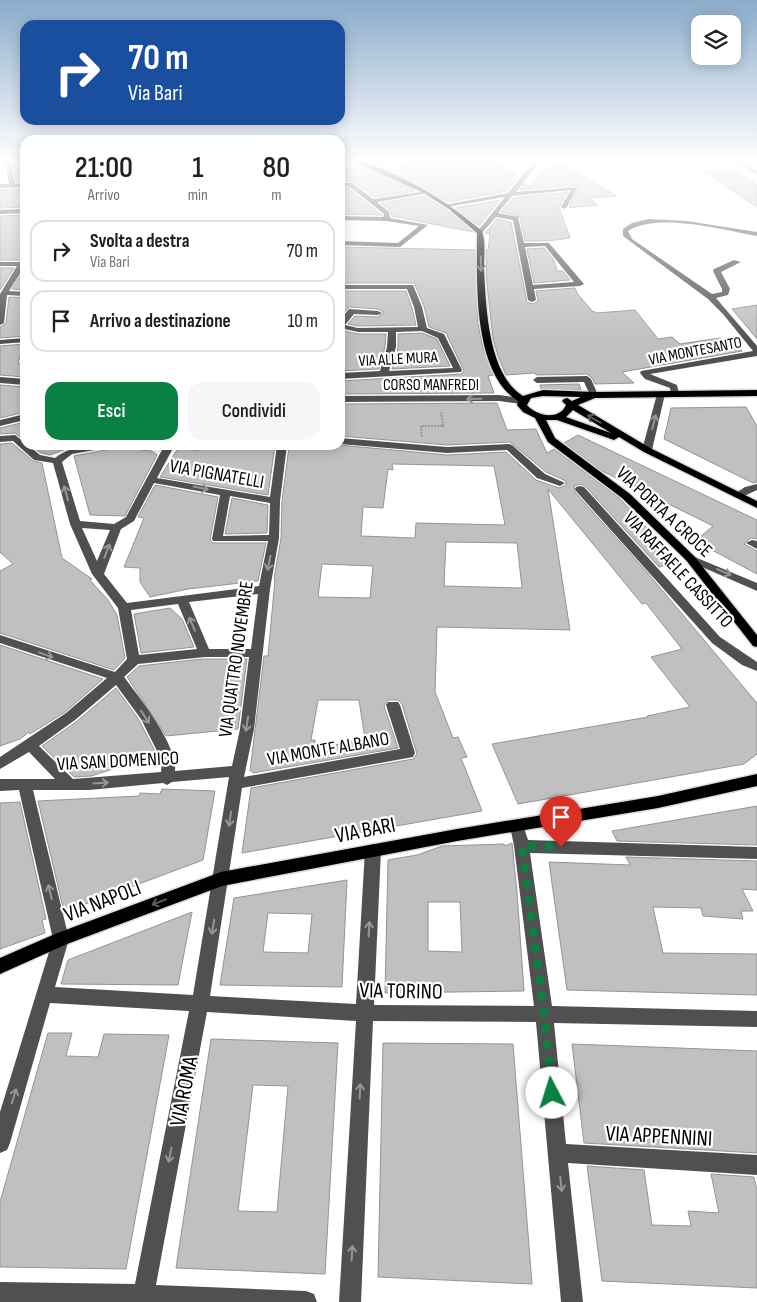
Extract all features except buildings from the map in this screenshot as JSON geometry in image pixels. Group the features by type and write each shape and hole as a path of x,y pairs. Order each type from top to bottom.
{"main road":[{"path":"465,220 480,232 485,331 500,377 511,392 523,401"},
{"path":"523,401 535,394 757,393"},
{"path":"552,394 565,398 571,406 647,450 757,505"},
{"path":"558,417 570,410 571,406 594,395"},
{"path":"523,401 522,405 527,411 539,416 558,417 647,450"},
{"name":"VIA PORTA A CROCE","path":"539,416 551,440 626,496 690,558 757,643"},
{"path":"517,826 658,802 757,780"},
{"name":"VIA BARI","path":"221,879 373,850 517,826"},
{"name":"VIA NAPOLI","path":"0,966 61,940 221,879"}],"street":[{"path":"345,243 389,241 400,245 425,225 391,220"},
{"path":"480,232 492,220"},
{"path":"516,220 532,300"},
{"path":"757,234 658,220 637,223 625,230 626,236 630,240 711,297 726,312 757,352"},
{"path":"521,245 547,244 580,284 529,287"},
{"path":"711,297 725,293 726,289 717,271 737,262"},
{"path":"0,264 20,264"},
{"path":"0,323 5,293 20,266"},
{"path":"345,287 410,287 418,306 423,329 358,330 345,327"},
{"path":"5,293 20,294"},
{"path":"345,320 352,311 378,312"},
{"name":"VIA ALLE MURA","path":"345,376 458,370 442,336 423,329"},
{"path":"384,374 386,361 394,342 392,330"},
{"path":"0,342 20,340"},
{"name":"VIA MONTESANTO","path":"675,394 674,387 648,377 644,372 757,352"},
{"path":"538,380 587,379 594,395"},
{"path":"0,380 20,382"},
{"path":"647,450 661,394"},
{"name":"CORSO MANFREDI","path":"345,400 499,398 523,401"},
{"path":"0,423 20,418"},
{"path":"0,439 15,438 20,443"},
{"path":"345,441 447,450 509,447 541,476 560,482"},
{"path":"28,450 37,458 57,461 69,452 79,450"},
{"path":"75,524 116,527 130,519 153,480 167,450"},
{"name":"VIA QUATTRO NOVEMBRE","path":"221,879 236,777 247,729 264,589 274,538 275,501 281,450"},
{"path":"57,461 75,524 98,574 124,607 134,660"},
{"name":"VIA PIGNATELLI","path":"153,480 275,501"},
{"path":"738,495 749,488 757,487"},
{"name":"VIA RAFFAELE CASSITTO","path":"580,489 716,640 746,662 757,667"},
{"path":"226,493 217,539 274,538"},
{"path":"98,574 116,527"},
{"path":"690,558 757,587"},
{"path":"124,607 264,589"},
{"path":"182,600 205,653"},
{"path":"0,638 117,677 146,716 169,761 167,779"},
{"path":"0,764 72,716 134,660 205,653 257,654"},
{"name":"VIA MONTE ALBANO","path":"236,777 408,753 393,705"},
{"path":"30,745 69,784"},
{"name":"VIA SAN DOMENICO","path":"0,785 236,777"},
{"path":"0,1143 61,940 25,785"},
{"path":"517,826 522,846 544,1014 572,1302"},
{"path":"522,846 757,853"},
{"path":"350,1302 373,850"},
{"name":"VIA ROMA","path":"143,1298 200,1002 221,879"},
{"name":"VIA TORINO","path":"45,995 364,1012 757,1019"},
{"name":"VIA APPENNINI","path":"558,1153 757,1165"},
{"path":"0,1293 306,1302"}],"path":[{"path":"424,448 421,426 443,426 440,399"}],"route":[{"path":"552,1093 544,1014 522,846 561,847"}]}
